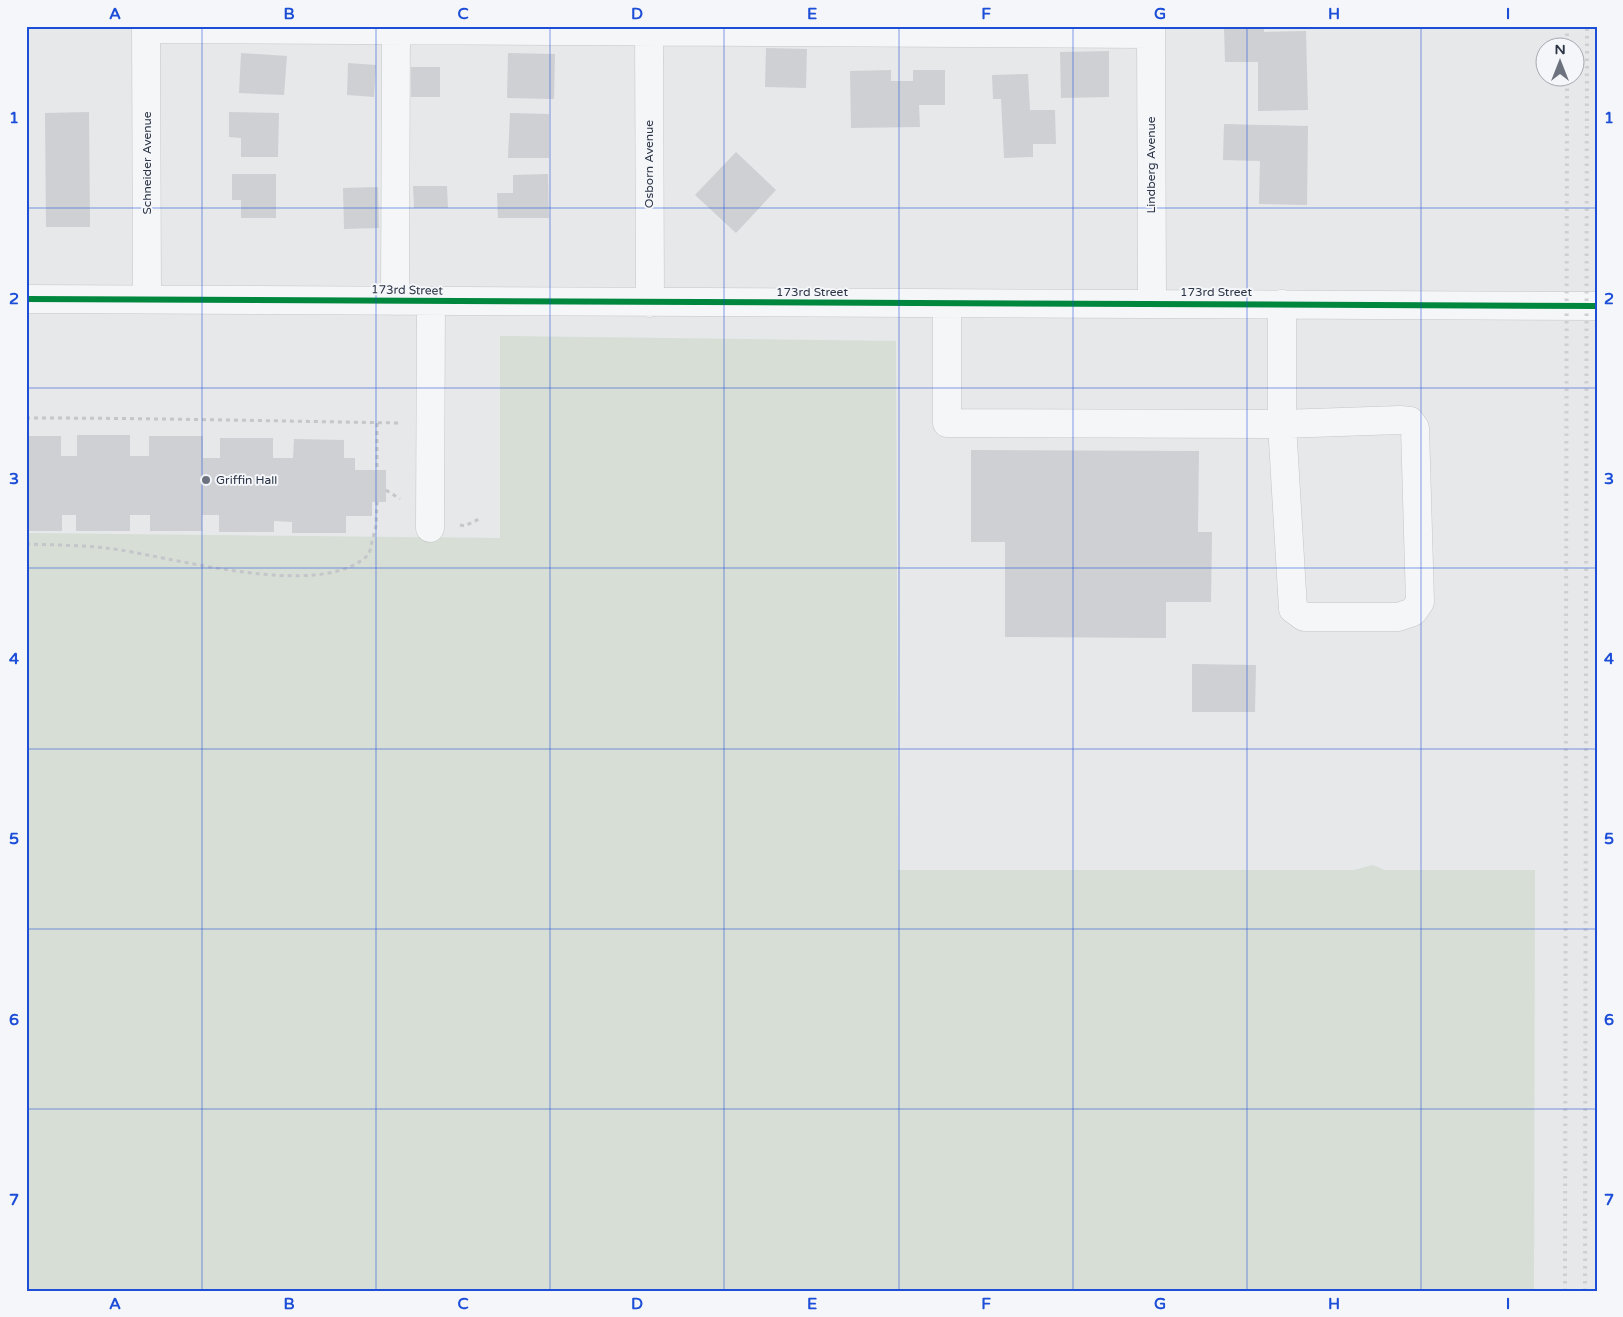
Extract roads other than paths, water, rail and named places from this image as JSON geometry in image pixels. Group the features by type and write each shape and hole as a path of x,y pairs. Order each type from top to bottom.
{"street":[{"path":"146,28 1151,30"},
{"name":"Schneider Avenue","path":"146,28 147,299"},
{"path":"395,301 396,28"},
{"name":"Osborn Avenue","path":"649,29 650,302"},
{"name":"Lindberg Avenue","path":"1151,30 1152,304"},
{"name":"173rd Street","path":"26,299 1597,306"},
{"path":"430,528 431,302"},
{"path":"947,304 947,423 1282,424 1410,421 1415,428 1420,602 1413,612 1398,617 1304,616 1293,609 1282,424 1282,304"}],"railway":[{"path":"1567,26 1567,38"},
{"path":"1585,1291 1587,26"},
{"path":"1565,1291 1567,88"}],"place":[{"name":"Griffin Hall","path":"206,480"}]}
